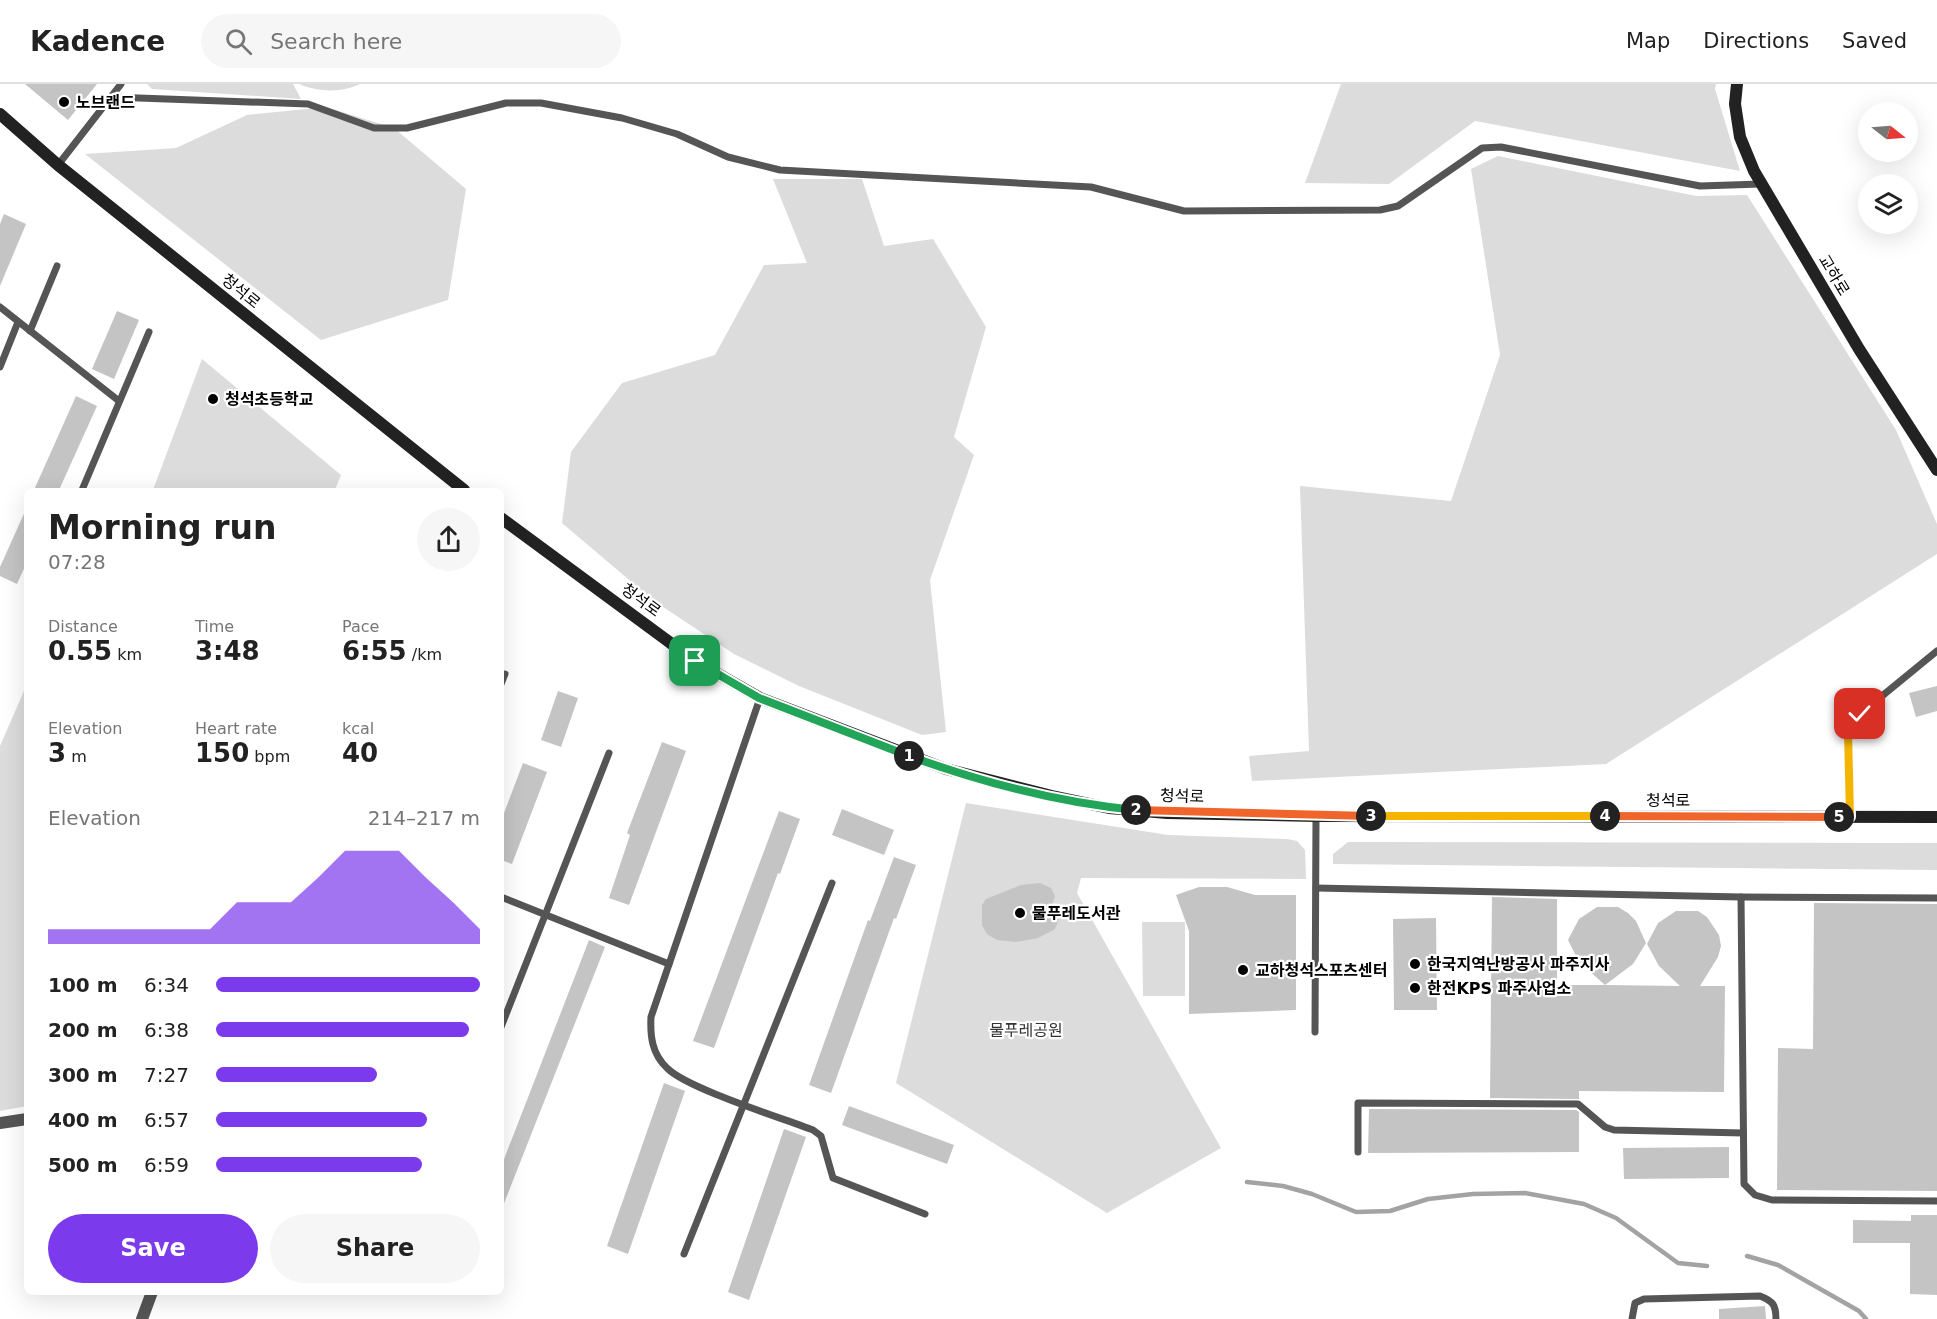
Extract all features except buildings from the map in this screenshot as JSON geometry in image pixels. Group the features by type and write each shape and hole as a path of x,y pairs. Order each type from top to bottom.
{"main road":[{"name":"교하로","path":"1737,84 1735,104 1740,137 1761,184 1859,349 1937,470"},
{"name":"청석로","path":"0,114 58,165 457,488"},
{"name":"청석로","path":"504,520 695,661 759,698 946,769 1108,808 1167,813 1316,816 1937,817"}],"street":[{"path":"0,1123 24,1119"},
{"path":"142,1319 151,1295"}],"lane":[{"path":"58,165 121,84"},
{"path":"111,97 308,104 374,128 407,129 506,103 541,103 622,118 677,134 728,157 780,170 1091,187 1184,211 1380,210 1398,206 1482,148 1501,147 1700,186 1761,184"},
{"path":"30,331 57,266"},
{"path":"0,307 120,401"},
{"path":"0,367 18,322"},
{"path":"83,488 148,332"},
{"path":"1850,817 1848,731 1860,714 1937,651"},
{"path":"759,698 651,1017 650,1038 661,1061 669,1071 691,1083 813,1130 821,1136 833,1178 925,1214"},
{"path":"504,1019 609,753"},
{"path":"1315,1032 1316,816"},
{"path":"684,1254 832,883"},
{"path":"1316,888 1741,897 1937,898"},
{"path":"1741,897 1744,1184 1755,1196 1772,1200 1937,1201"},
{"path":"504,898 669,964"},
{"path":"1358,1152 1358,1103 1578,1104 1605,1127 1614,1130 1743,1133"},
{"path":"1632,1319 1635,1304 1644,1299 1760,1296 1771,1300 1776,1308 1776,1319"}],"green space":[{"path":"147,84 293,84 301,99 152,89"},
{"path":"299,84 360,84 345,89 330,90 314,89"},
{"path":"1341,84 1716,84 1715,89 1740,171 1475,121 1389,184 1305,183"},
{"path":"326,107 394,128 466,189 448,300 321,340 85,154 176,148 247,115"},
{"path":"1498,156 1696,196 1747,195 1896,430 1937,524 1937,554 1606,764 1252,781 1249,756 1309,751 1300,486 1451,501 1500,355 1471,169"},
{"path":"773,179 862,179 884,246 933,239 986,327 954,437 974,455 930,580 946,732 922,735 799,686 734,654 654,601 562,523 571,452 622,383 715,355 764,265 807,263"},
{"path":"202,359 341,475 336,488 154,488"},
{"path":"24,691 24,1107 0,1111 0,746"},
{"name":"물푸레공원","path":"966,803 1168,835 1287,839 1297,841 1305,850 1306,879 1081,878 1077,893 1221,1148 1107,1213 896,1083"},
{"path":"1348,842 1937,843 1937,870 1333,864 1333,854"},
{"path":"1142,922 1185,922 1185,996 1143,996"}],"waterway":[{"path":"1247,1182 1283,1186 1312,1194 1356,1212 1390,1211 1428,1199 1473,1194 1525,1193 1584,1204 1616,1218 1678,1263 1707,1266"},
{"path":"1747,1256 1778,1265 1859,1311 1866,1319"}],"place":[{"name":"노브랜드","path":"64,102"},
{"name":"청석초등학교","path":"213,399"},
{"name":"물푸레도서관","path":"1020,913"},
{"name":"한국지역난방공사 파주지사","path":"1415,964"},
{"name":"교하청석스포츠센터","path":"1243,970"},
{"name":"한전KPS 파주사업소","path":"1415,988"}],"route":[{"path":"695,661 759,698 946,769 1108,808 1167,813 1316,816 1850,817 1848,731 1860,714"}]}
